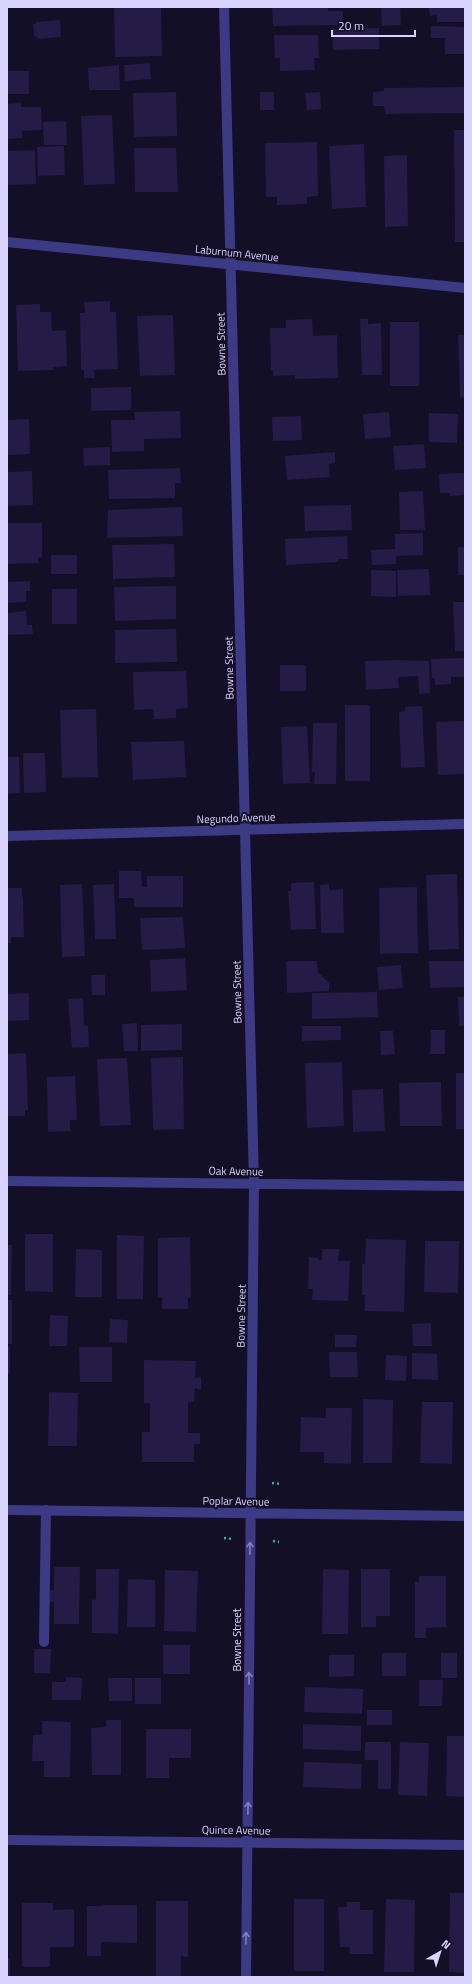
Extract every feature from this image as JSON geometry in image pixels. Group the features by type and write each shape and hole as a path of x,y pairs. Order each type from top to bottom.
{"street":[{"name":"Bowne Street","path":"224,7 254,1183 246,1977"},
{"name":"Laburnum Avenue","path":"7,242 465,288"},
{"name":"Negundo Avenue","path":"7,836 465,824"},
{"name":"Oak Avenue","path":"7,1181 465,1186"},
{"name":"Poplar Avenue","path":"7,1510 465,1516"},
{"path":"44,1642 46,1510"},
{"name":"Quince Avenue","path":"7,1840 465,1845"}],"path":[{"path":"272,1483 282,1484"},
{"path":"224,1538 232,1538"},
{"path":"273,1541 279,1542"}],"building":[{"path":"161,7 162,56 115,57 114,8"},
{"path":"272,7 328,7 328,11 343,11 343,25 273,26"},
{"path":"400,7 401,25 382,26 381,8"},
{"path":"429,7 465,7 465,22 437,22 437,15 430,16"},
{"path":"60,20 61,37 37,39 37,37 34,36 33,24 36,24 36,22"},
{"path":"431,26 465,27 465,54 445,54 445,38 431,38"},
{"path":"379,28 379,49 333,50 332,29"},
{"path":"274,35 318,35 319,58 314,58 315,70 280,71 280,58 275,58"},
{"path":"150,63 151,79 125,81 124,65"},
{"path":"119,65 120,90 89,90 88,68"},
{"path":"7,71 29,71 29,94 7,94"},
{"path":"465,87 465,113 385,114 384,106 373,106 373,92 384,91 384,88"},
{"path":"176,92 177,136 134,137 133,93"},
{"path":"260,92 274,92 274,110 260,110"},
{"path":"320,92 321,109 307,110 305,93"},
{"path":"21,103 21,107 41,107 42,130 22,131 22,138 7,139 7,104"},
{"path":"112,115 115,184 84,185 81,116"},
{"path":"66,121 67,145 44,145 43,122"},
{"path":"454,130 465,130 465,242 455,242"},
{"path":"317,142 318,196 307,197 307,204 277,205 277,197 266,197 265,143"},
{"path":"364,144 366,207 332,209 329,146"},
{"path":"64,146 65,175 38,176 37,147"},
{"path":"134,148 176,148 178,192 135,192"},
{"path":"35,150 36,184 7,185 7,151"},
{"path":"407,155 408,226 385,227 384,156"},
{"path":"110,301 110,312 116,312 118,369 94,370 95,378 84,378 84,370 81,370 80,313 85,313 84,302"},
{"path":"40,304 40,312 51,312 52,331 66,330 67,366 53,367 53,370 18,371 16,305"},
{"path":"173,315 175,375 140,376 137,316"},
{"path":"312,319 313,336 337,335 338,378 295,379 295,375 273,376 273,370 271,370 270,328 286,328 286,320"},
{"path":"360,319 368,319 368,324 381,323 382,375 362,375"},
{"path":"390,322 419,322 419,386 390,386"},
{"path":"458,335 465,335 465,397 460,398"},
{"path":"131,387 131,410 91,411 91,388"},
{"path":"180,411 181,438 144,439 144,451 112,452 111,420 135,420 134,412"},
{"path":"389,412 391,437 365,439 363,414"},
{"path":"429,413 458,414 457,443 429,442"},
{"path":"301,416 302,440 273,441 272,417"},
{"path":"29,419 30,454 7,455 7,420"},
{"path":"424,444 426,468 395,470 393,446"},
{"path":"110,447 110,465 84,466 83,448"},
{"path":"335,452 335,463 329,464 330,477 287,480 285,456"},
{"path":"180,468 181,483 175,483 175,498 109,499 108,470"},
{"path":"32,471 33,505 7,506 7,472"},
{"path":"465,473 465,495 450,496 450,493 440,493 439,474"},
{"path":"423,491 425,530 400,530 399,492"},
{"path":"351,505 352,530 305,531 304,506"},
{"path":"182,507 183,536 107,538 108,510"},
{"path":"7,523 42,523 42,557 38,557 38,563 7,564"},
{"path":"423,533 423,555 396,556 396,564 372,565 371,550 395,549 395,534"},
{"path":"347,536 348,559 338,559 338,562 286,565 285,539"},
{"path":"174,544 175,577 113,579 112,545"},
{"path":"458,547 465,547 465,575 458,575"},
{"path":"51,555 77,555 77,574 51,574"},
{"path":"429,569 430,595 398,596 397,570"},
{"path":"371,570 396,571 396,597 371,596"},
{"path":"30,581 30,591 26,591 26,602 7,603 7,582"},
{"path":"176,586 176,619 115,621 114,587"},
{"path":"52,589 77,589 77,624 52,624"},
{"path":"453,602 465,602 465,651 455,651"},
{"path":"26,611 27,625 32,625 33,634 7,635 7,613"},
{"path":"176,629 177,662 115,663 115,630"},
{"path":"465,658 465,677 451,677 451,684 435,685 435,678 432,678 431,659"},
{"path":"365,661 429,661 430,693 419,694 418,676 398,677 399,688 366,690"},
{"path":"280,665 306,665 306,691 280,691"},
{"path":"186,671 188,708 176,709 176,718 154,719 153,709 134,710 133,672"},
{"path":"345,705 370,705 370,781 345,781"},
{"path":"422,706 425,767 401,768 399,712 405,711 405,707"},
{"path":"96,709 98,777 62,778 60,710"},
{"path":"465,721 465,774 438,775 436,722"},
{"path":"313,723 337,723 336,784 314,784 315,772 312,772"},
{"path":"307,726 310,783 283,784 281,727"},
{"path":"184,741 186,777 133,780 131,742"},
{"path":"23,753 45,753 46,792 24,793"},
{"path":"7,757 19,757 20,793 7,794"},
{"path":"119,871 141,871 142,887 147,887 147,876 183,876 183,907 134,907 134,898 119,898"},
{"path":"457,874 459,949 429,950 426,875"},
{"path":"314,882 316,929 291,930 288,891 291,891 291,883"},
{"path":"82,884 85,956 62,957 60,885"},
{"path":"114,884 116,939 95,939 93,885"},
{"path":"329,884 329,890 343,889 344,933 321,933 320,885"},
{"path":"417,887 418,953 380,954 379,888"},
{"path":"7,888 22,888 23,897 24,937 11,937 11,943 7,943"},
{"path":"183,917 185,948 142,950 140,918"},
{"path":"185,958 187,990 151,992 150,960"},
{"path":"286,961 317,961 318,972 329,983 329,991 287,993"},
{"path":"429,961 465,961 465,987 430,988"},
{"path":"401,965 403,988 379,990 377,967"},
{"path":"91,975 105,975 105,995 92,995"},
{"path":"377,992 378,1017 312,1019 312,993"},
{"path":"29,993 29,1020 7,1021 7,994"},
{"path":"458,997 465,997 465,1026 459,1026"},
{"path":"83,998 84,1025 88,1026 89,1047 72,1048 68,999"},
{"path":"137,1023 138,1051 124,1051 122,1024"},
{"path":"182,1024 182,1050 141,1051 141,1025"},
{"path":"302,1026 341,1026 341,1040 302,1041"},
{"path":"431,1030 445,1030 445,1054 430,1054"},
{"path":"380,1031 393,1031 395,1054 381,1055"},
{"path":"26,1053 28,1110 25,1110 25,1116 7,1116 7,1054"},
{"path":"183,1057 184,1129 153,1130 151,1058"},
{"path":"127,1058 131,1125 100,1126 97,1059"},
{"path":"342,1062 344,1126 307,1128 305,1063"},
{"path":"456,1073 465,1073 465,1129 456,1129"},
{"path":"75,1076 77,1120 70,1120 70,1131 48,1132 47,1077"},
{"path":"441,1082 442,1126 400,1126 399,1083"},
{"path":"383,1089 385,1131 353,1132 352,1090"},
{"path":"25,1234 53,1234 53,1292 25,1291"},
{"path":"117,1235 144,1236 143,1299 117,1299"},
{"path":"190,1237 191,1298 188,1298 188,1309 162,1309 162,1297 158,1297 158,1238"},
{"path":"366,1239 406,1240 404,1312 365,1311 365,1295 362,1295 362,1264 365,1264"},
{"path":"425,1241 459,1241 458,1293 424,1292"},
{"path":"7,1245 12,1245 11,1295 7,1295"},
{"path":"76,1249 102,1250 102,1297 75,1297"},
{"path":"322,1249 339,1249 338,1261 350,1261 348,1301 312,1300 313,1289 308,1289 309,1257 319,1258 319,1260 322,1260"},
{"path":"7,1300 12,1300 12,1344 7,1344"},
{"path":"50,1315 68,1316 67,1346 49,1346"},
{"path":"110,1319 128,1320 127,1343 109,1342"},
{"path":"431,1323 432,1346 413,1346 412,1324"},
{"path":"335,1335 357,1335 356,1347 335,1347"},
{"path":"7,1347 10,1347 10,1373 7,1373"},
{"path":"79,1347 112,1347 112,1382 80,1382"},
{"path":"329,1352 357,1352 358,1377 330,1377"},
{"path":"412,1353 437,1354 438,1380 412,1379"},
{"path":"386,1355 407,1356 406,1381 385,1380"},
{"path":"144,1360 196,1361 195,1378 201,1377 201,1390 195,1388 194,1402 188,1402 188,1433 200,1433 200,1444 194,1444 194,1462 142,1462 142,1432 150,1432 150,1403 144,1403"},
{"path":"49,1392 78,1393 77,1446 48,1446"},
{"path":"363,1399 393,1400 392,1463 363,1463"},
{"path":"422,1402 453,1402 452,1464 420,1463"},
{"path":"326,1408 352,1408 351,1464 324,1463 324,1452 300,1452 301,1417 326,1418"},
{"path":"54,1567 80,1567 79,1624 54,1624 54,1602 47,1602 47,1590 54,1590"},
{"path":"96,1569 119,1569 118,1634 92,1633 92,1599 96,1600"},
{"path":"323,1569 349,1570 348,1634 322,1634"},
{"path":"361,1569 390,1569 390,1616 376,1616 376,1627 361,1627"},
{"path":"165,1570 198,1571 196,1632 164,1631"},
{"path":"419,1576 446,1576 446,1627 426,1628 426,1638 415,1638 415,1582 419,1582"},
{"path":"128,1579 155,1580 155,1627 127,1627"},
{"path":"163,1645 190,1645 190,1674 163,1674"},
{"path":"34,1649 51,1649 50,1673 34,1673"},
{"path":"382,1653 406,1653 406,1676 382,1676"},
{"path":"441,1653 457,1653 457,1678 441,1678"},
{"path":"329,1655 354,1655 354,1676 329,1677"},
{"path":"66,1677 82,1678 81,1700 52,1700 52,1682 66,1682"},
{"path":"108,1678 132,1678 132,1701 109,1701"},
{"path":"135,1678 161,1678 161,1704 135,1704"},
{"path":"419,1680 443,1680 442,1706 419,1706"},
{"path":"305,1687 363,1689 362,1714 304,1712"},
{"path":"367,1710 392,1710 392,1725 367,1725"},
{"path":"106,1720 121,1720 121,1775 92,1775 91,1728 106,1727"},
{"path":"42,1721 71,1722 70,1777 44,1777 44,1761 32,1761 33,1735 42,1735"},
{"path":"303,1724 361,1726 361,1751 303,1749"},
{"path":"146,1729 191,1729 191,1758 169,1758 169,1778 146,1778"},
{"path":"447,1736 465,1736 465,1797 446,1796"},
{"path":"365,1742 391,1742 391,1789 378,1789 378,1760 365,1760"},
{"path":"400,1742 429,1743 427,1796 398,1795"},
{"path":"304,1762 362,1764 361,1789 303,1787"},
{"path":"450,1893 465,1893 465,1973 449,1972"},
{"path":"294,1899 324,1899 324,1971 294,1971"},
{"path":"386,1899 415,1900 414,1972 384,1972"},
{"path":"156,1901 188,1901 188,1957 181,1956 181,1977 156,1977"},
{"path":"347,1902 360,1902 360,1910 373,1910 373,1954 349,1954 350,1947 340,1947 338,1907 347,1907"},
{"path":"22,1903 53,1903 53,1910 74,1909 74,1947 50,1947 50,1967 22,1967"},
{"path":"137,1905 137,1943 101,1942 101,1956 87,1956 87,1906"},
{"path":"7,1958 10,1958 10,1977 7,1977"}]}
